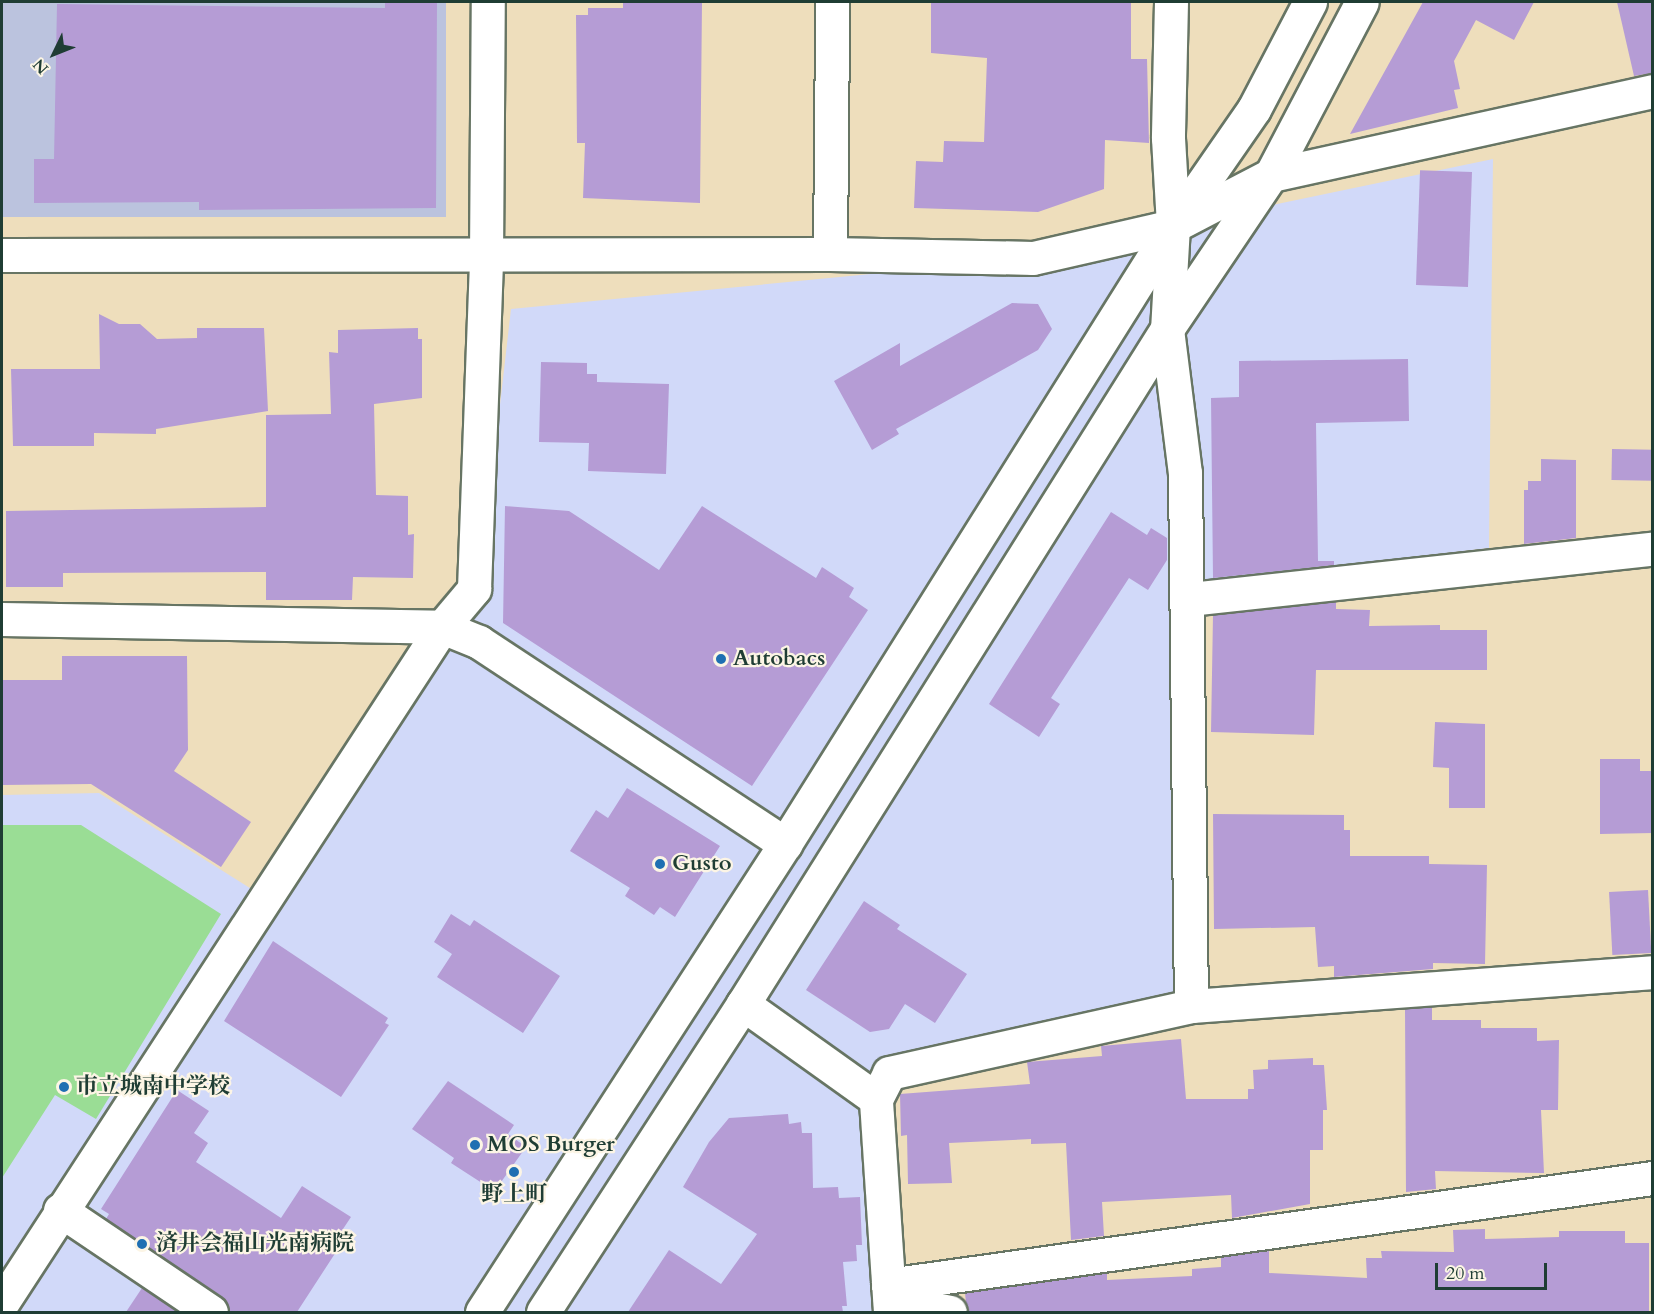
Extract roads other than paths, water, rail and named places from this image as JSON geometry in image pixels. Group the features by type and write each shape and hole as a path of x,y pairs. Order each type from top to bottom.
{"street":[{"path":"2,1303 60,1210 442,627 474,588 486,257 488,2"},
{"path":"830,254 832,2"},
{"path":"1171,2 1168,138 1173,226 1167,328 1185,473 1189,599 1191,1006"},
{"path":"482,1312 785,844 1173,226 1254,109 1310,2"},
{"path":"543,1312 743,1004 1167,328 1271,175 1362,2"},
{"path":"2,255 486,257 830,254 1033,258 1173,226 1271,175 1653,91"},
{"path":"1189,599 1653,549"},
{"path":"2,619 442,627 479,642 785,844"},
{"path":"889,1299 876,1099 889,1073 1191,1006 1653,972"},
{"path":"743,1004 876,1099"},
{"path":"889,1299 1653,1178"},
{"path":"60,1210 211,1312"},
{"path":"889,1299 950,1312"}],"place":[{"name":"Autobacs","path":"721,659"},
{"name":"Gusto","path":"660,864"},
{"name":"市立城南中学校","path":"64,1087"},
{"name":"MOS Burger","path":"475,1145"},
{"name":"野上町","path":"514,1172"},
{"name":"済井会福山光南病院","path":"142,1244"}]}
